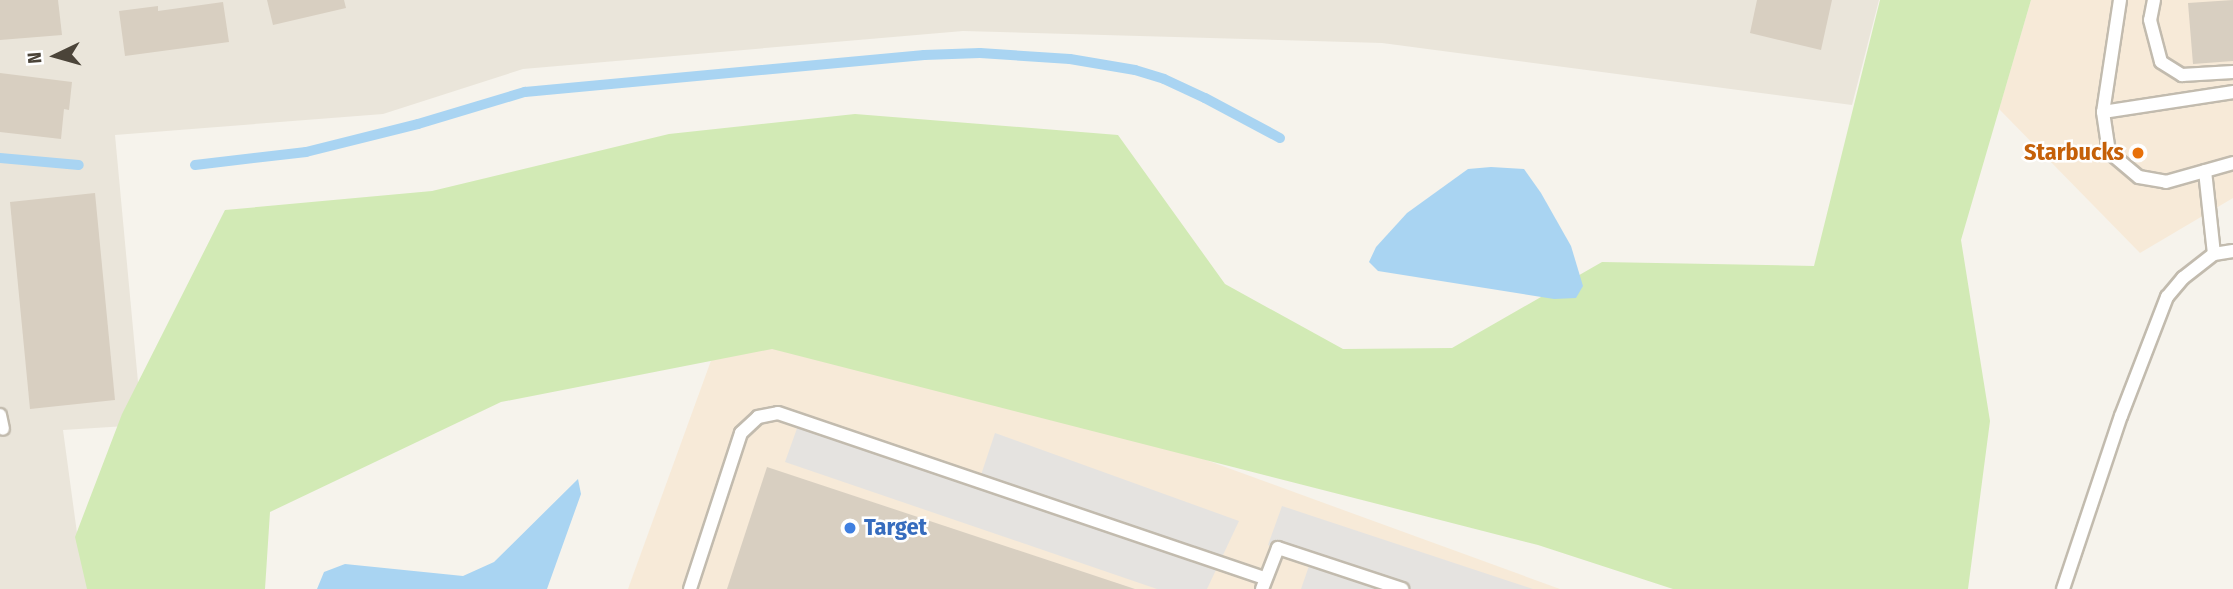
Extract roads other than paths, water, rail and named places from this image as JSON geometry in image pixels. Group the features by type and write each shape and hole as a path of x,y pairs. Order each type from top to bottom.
{"lane":[{"path":"2120,0 2103,112 2109,152 2139,177 2165,182 2233,163"},
{"path":"2154,0 2150,20 2161,62 2182,75 2233,72"},
{"path":"2103,112 2233,92"},
{"path":"2205,171 2214,254"},
{"path":"2063,589 2122,416 2167,297 2183,278 2214,254 2233,251"},
{"path":"690,589 741,433 758,417 778,412 1263,583 1278,548 1402,589"},
{"path":"0,415 3,429"}],"water":[{"path":"1468,169 1524,169 1541,193 1571,246 1583,286 1576,298 1554,299 1378,271 1369,262 1376,247 1407,213"},
{"path":"578,479 581,494 547,589 317,589 324,572 345,564 463,576 494,562"}],"waterway":[{"path":"195,165 306,152 418,124 525,92 924,55 980,53 1070,59 1135,70 1164,79 1205,98 1280,138"},
{"path":"0,158 79,165"}],"place":[{"name":"Starbucks","path":"2138,153"},
{"name":"Target","path":"850,528"}]}
